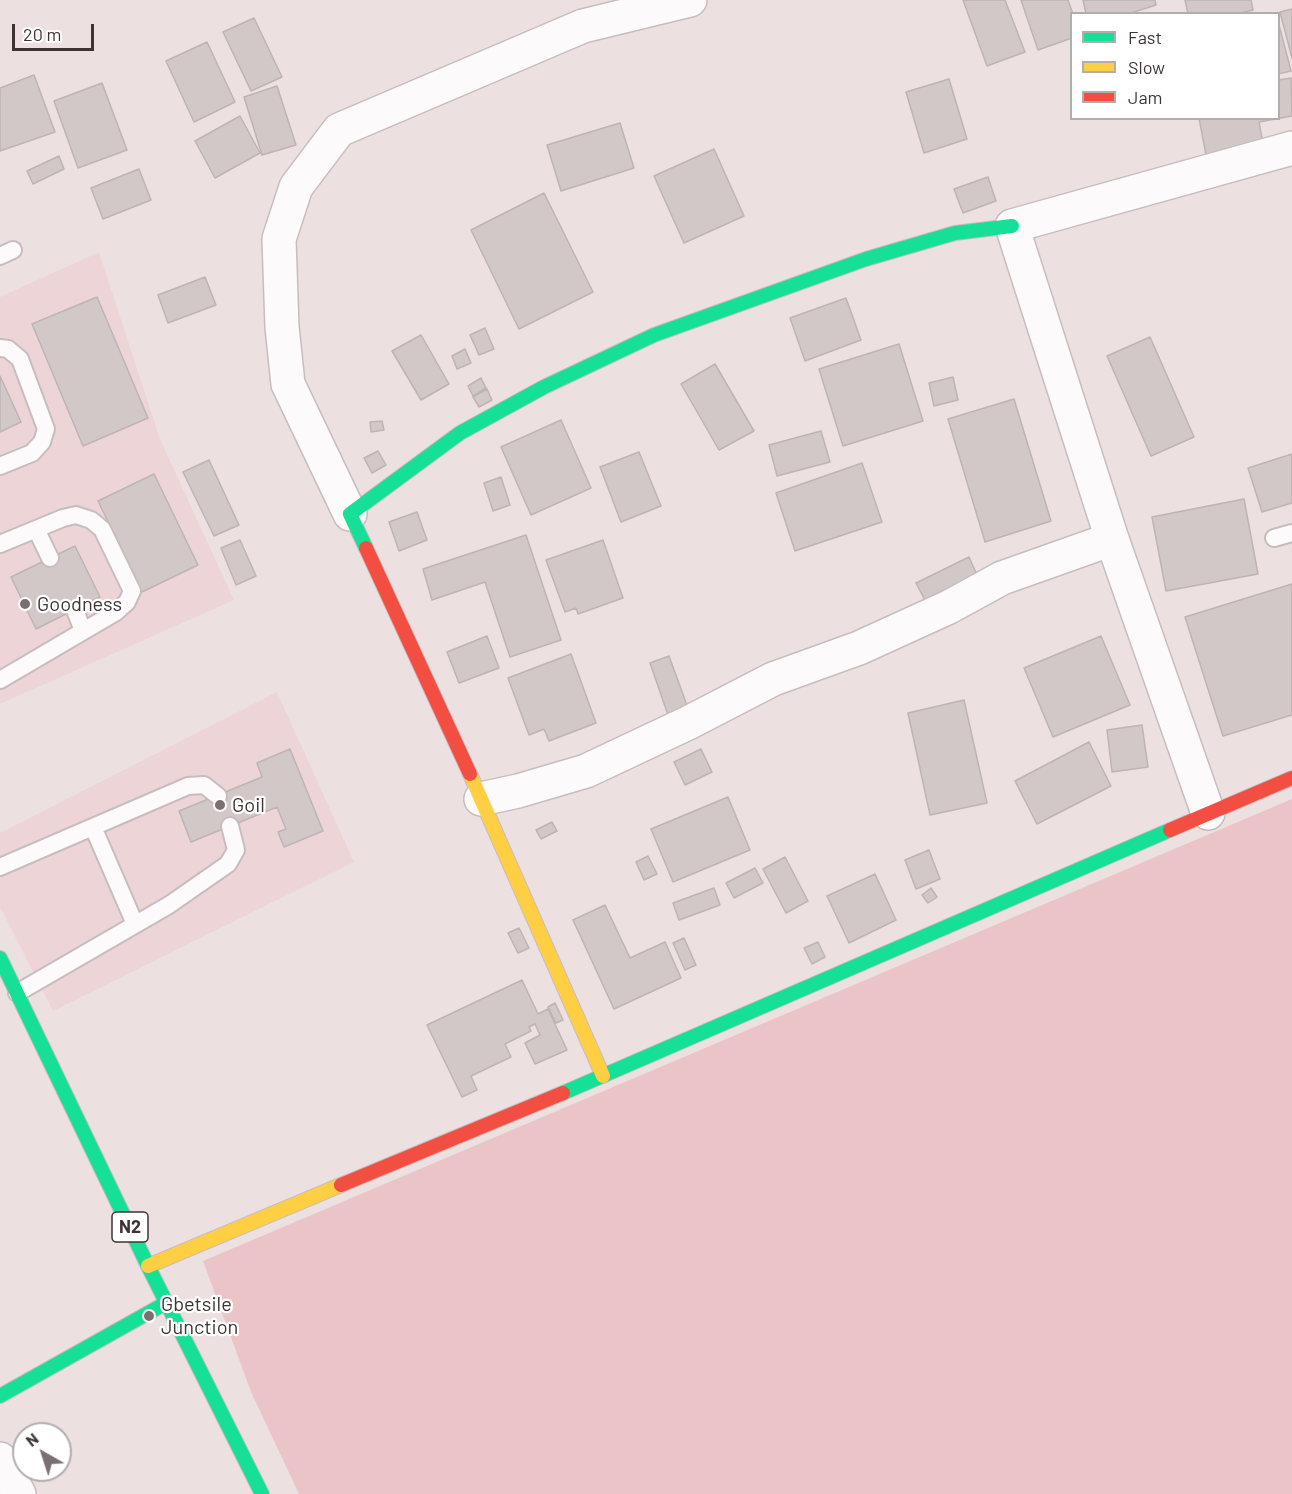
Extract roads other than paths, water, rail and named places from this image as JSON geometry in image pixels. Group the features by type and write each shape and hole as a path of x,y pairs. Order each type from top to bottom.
{"main road":[{"path":"603,1076 481,799 350,514 460,433 544,387 654,335 866,259 955,233 1012,226"},
{"path":"148,1266 603,1076 1292,778"},
{"name":"N2","path":"0,958 166,1303 262,1494"},
{"path":"0,1396 166,1303"}],"street":[{"path":"350,514 288,384 282,327 279,239 296,187 339,130 583,26 690,0"},
{"path":"1208,813 1113,539 1012,226 1292,148"},
{"path":"481,799 518,791 586,771 688,723 773,679 859,648 949,607 1002,578 1113,539"},
{"path":"0,1459 19,1494"}],"lane":[{"path":"0,348 8,349 20,359 46,429 42,442 32,453 1,462"},
{"path":"0,544 76,515 91,520 102,529 132,591 127,602 116,612 0,680"},
{"path":"36,529 50,558"},
{"path":"1274,538 1292,533"},
{"path":"75,610 84,631"},
{"path":"0,867 188,786 204,785 218,796"},
{"path":"17,993 169,904 228,864 236,850 230,826"},
{"path":"93,827 135,924"}],"place":[{"name":"Goodness","path":"25,604"},
{"name":"Goil","path":"220,805"},
{"name":"Gbetsile Junction","path":"149,1316"}]}
